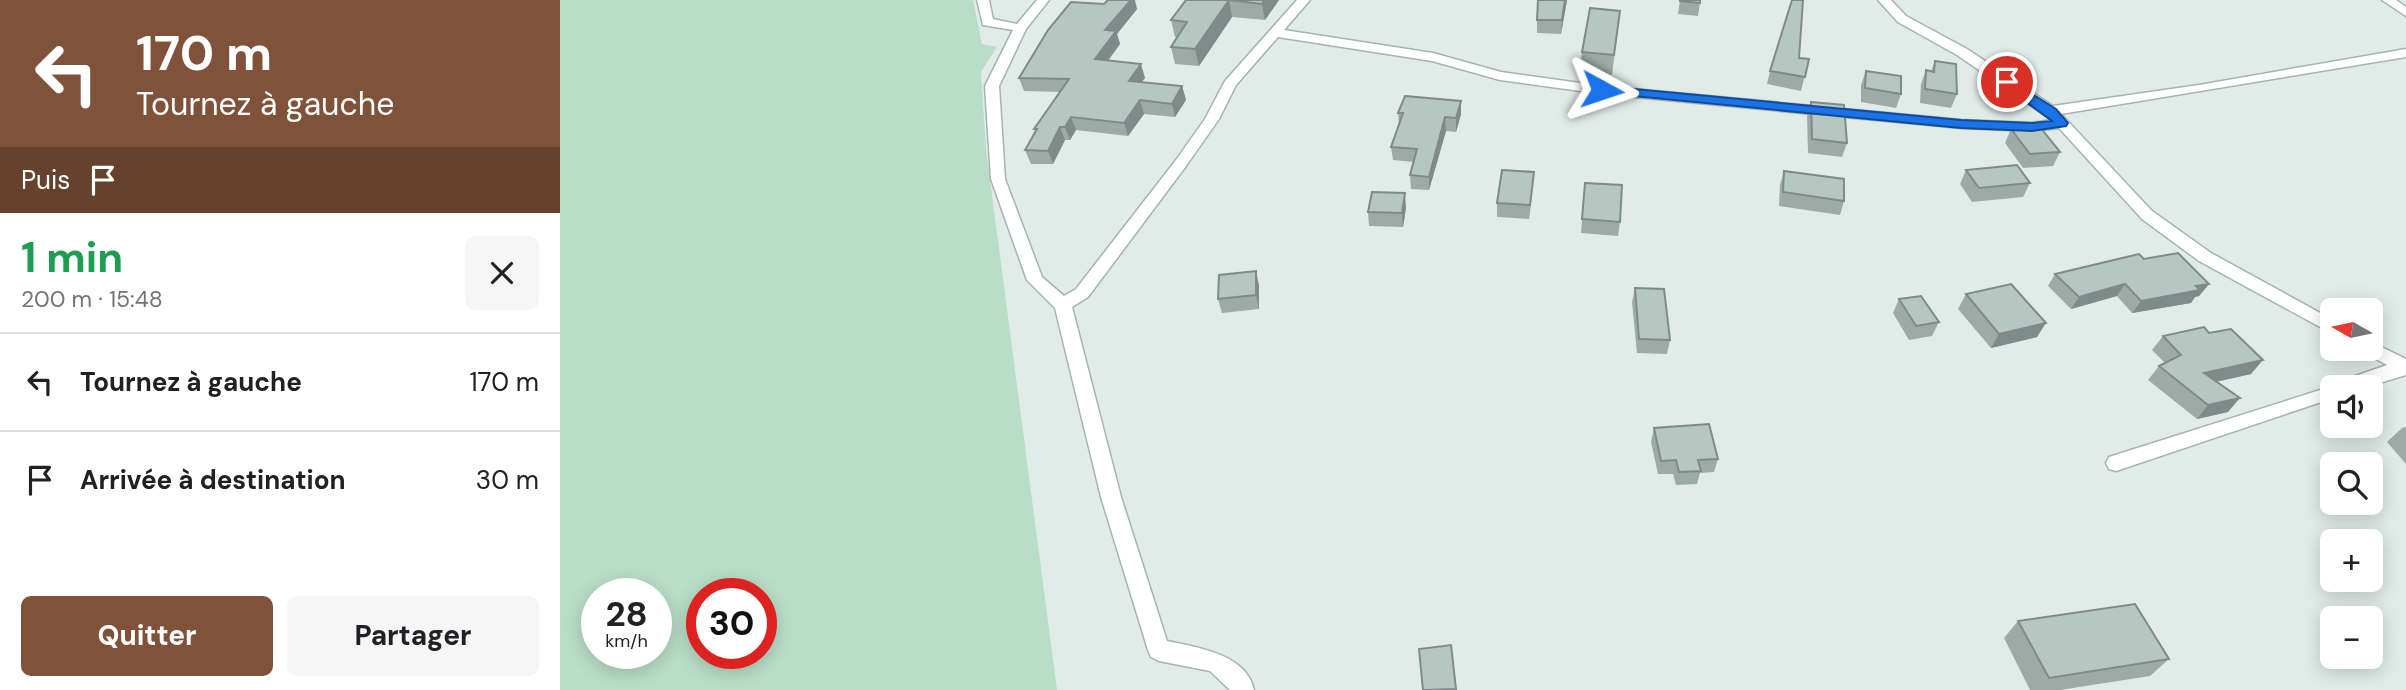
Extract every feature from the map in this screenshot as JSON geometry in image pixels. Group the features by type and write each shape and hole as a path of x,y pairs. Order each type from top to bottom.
{"street":[{"path":"983,0 987,22 1020,28"},
{"path":"1043,0 1020,28 992,86 998,179 1035,280 1063,305 1111,497 1159,650 1216,662 1243,690"},
{"path":"1063,305 1082,293 1181,163 1212,118 1230,84 1304,0"},
{"path":"1884,0 1902,19 1962,52 2057,117 2147,215 2205,257 2320,320"},
{"path":"2388,0 2406,12"},
{"path":"1276,33 1433,57 1500,76 1602,90 1961,124 2032,127 2057,117 2151,97 2406,53"},
{"path":"2384,355 2405,367"},
{"path":"2381,375 2405,367"},
{"path":"2116,463 2320,395"}],"green space":[{"path":"560,0 973,0 982,44 997,47 981,72 986,149 1057,690 560,690"}],"building":[{"path":"1108,0 1131,0 1105,30 1116,31 1095,59 1141,64 1129,81 1182,86 1172,104 1140,100 1124,123 1071,117 1065,127 1060,127 1048,151 1025,150 1037,129 1034,129 1069,79 1019,78 1048,30 1071,2 1104,4"},
{"path":"1186,0 1229,0 1195,49 1171,47 1187,22 1171,20"},
{"path":"1229,0 1264,0 1262,4"},
{"path":"1538,0 1565,0 1562,20 1537,20"},
{"path":"1700,0 1700,3 1680,1"},
{"path":"1792,0 1803,0 1799,58 1809,59 1805,77 1770,71"},
{"path":"1590,8 1620,11 1614,55 1582,52"},
{"path":"1935,61 1956,64 1957,94 1925,89 1926,70 1934,72"},
{"path":"1866,71 1901,76 1901,94 1865,88"},
{"path":"1405,96 1461,101 1456,118 1445,117 1429,177 1410,175 1417,149 1391,147 1403,113 1398,113"},
{"path":"1811,102 1844,105 1847,143 1812,139"},
{"path":"2040,127 2060,152 2030,154 2011,129"},
{"path":"2017,165 2030,183 1979,188 1966,170"},
{"path":"1502,170 1534,172 1530,205 1497,203"},
{"path":"1784,171 1844,179 1844,201 1783,192"},
{"path":"1585,183 1622,185 1620,222 1582,219"},
{"path":"1372,192 1405,193 1402,213 1368,212"},
{"path":"2178,253 2209,284 2196,286 2200,290 2141,301 2125,284 2079,297 2055,274 2139,254 2144,259"},
{"path":"1256,271 1256,295 1218,299 1219,275"},
{"path":"2011,284 2046,323 1999,334 1966,294"},
{"path":"1635,288 1664,289 1670,340 1639,339"},
{"path":"1921,296 1939,322 1916,326 1899,299"},
{"path":"2204,327 2209,333 2231,329 2263,360 2204,373 2240,398 2208,405 2159,366 2181,355 2163,336"},
{"path":"1709,424 1718,459 1698,460 1701,471 1679,472 1676,460 1661,461 1654,428"},
{"path":"2135,604 2169,659 2049,678 2018,621"},
{"path":"1451,645 1456,689 1423,690 1419,649"}],"route":[{"path":"1602,90 1961,124 2032,127 2062,123 2051,111 2007,82"}]}
